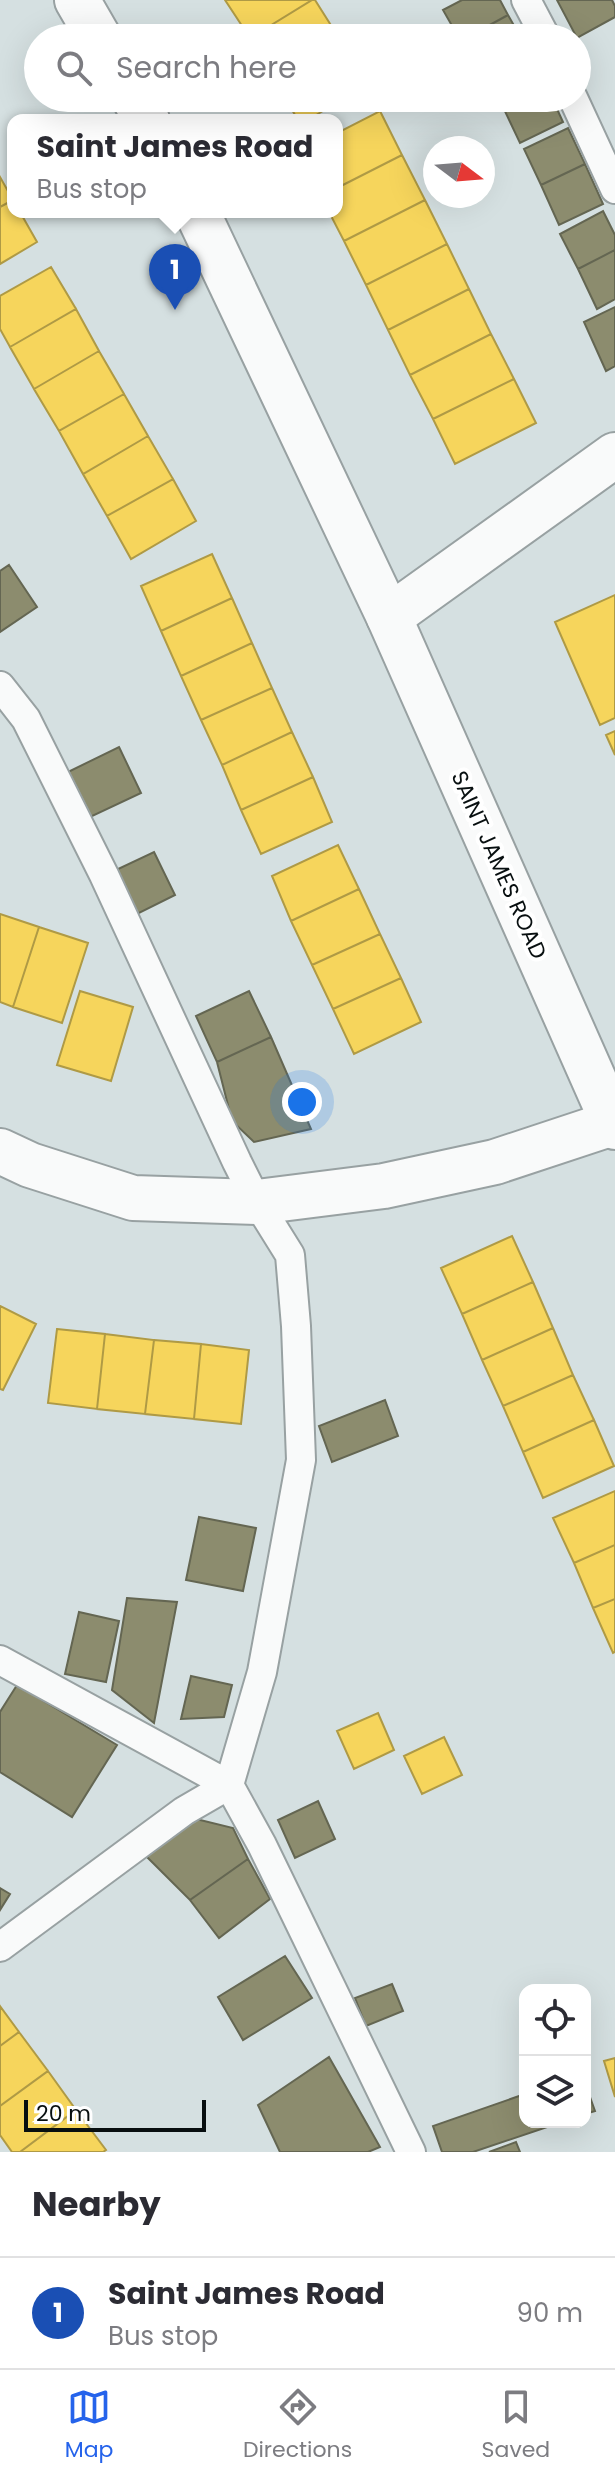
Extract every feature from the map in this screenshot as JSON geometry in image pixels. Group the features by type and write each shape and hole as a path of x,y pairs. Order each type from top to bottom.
{"street":[{"path":"77,0 91,24"},
{"name":"SAINT JAMES ROAD","path":"200,218 389,617 614,1125"},
{"path":"389,617 615,455"},
{"path":"0,1151 30,1165 133,1198 257,1202 384,1186 495,1162 614,1125"}],"lane":[{"path":"526,0 539,24"},
{"path":"579,112 615,189"},
{"path":"0,686 26,719 104,875 257,1202 290,1255 301,1460 262,1672 229,1785 184,1811 0,1947"},
{"path":"0,1660 229,1785 262,1845 411,2152"}],"building: Homes":[{"path":"225,0 312,0 273,24 241,24"},
{"path":"315,0 330,24 273,24"},
{"path":"293,112 321,112 318,114"},
{"path":"380,112 402,155 343,185 343,130"},
{"path":"402,155 423,201 344,241 332,218 343,218 343,185"},
{"path":"0,177 7,189 7,203 0,207"},
{"path":"423,201 423,208 429,208 447,244 366,285 344,241"},
{"path":"7,203 7,218 23,218 37,242 0,264 0,207"},
{"path":"447,244 469,289 388,330 366,285"},
{"path":"51,267 76,309 10,347 0,329 0,296"},
{"path":"469,289 491,334 410,375 388,330"},
{"path":"76,309 99,351 34,389 10,347"},
{"path":"491,334 514,379 433,419 410,375"},
{"path":"99,351 124,394 59,431 34,389"},
{"path":"514,379 536,423 455,464 433,419"},
{"path":"124,394 148,436 83,474 59,431"},
{"path":"148,436 173,479 107,516 83,474"},
{"path":"173,479 196,521 131,559 107,516"},
{"path":"212,554 232,598 161,631 141,586"},
{"path":"615,595 615,718 600,725 555,622"},
{"path":"232,598 252,643 181,676 161,631"},
{"path":"252,643 272,688 201,720 181,676"},
{"path":"272,688 292,732 222,765 201,720"},
{"path":"615,731 615,755 606,735"},
{"path":"292,732 313,777 241,810 222,765"},
{"path":"313,777 332,822 261,854 241,810"},
{"path":"338,845 359,889 291,921 272,876"},
{"path":"359,889 380,934 312,965 291,921"},
{"path":"0,914 39,927 13,1007 0,1002"},
{"path":"39,927 88,943 62,1023 13,1007"},
{"path":"380,934 401,978 333,1009 312,965"},
{"path":"401,978 421,1022 354,1054 333,1009"},
{"path":"80,991 133,1007 111,1081 57,1065"},
{"path":"512,1236 533,1282 462,1314 441,1268"},
{"path":"533,1282 553,1328 482,1360 462,1314"},
{"path":"0,1306 36,1324 3,1390 0,1389"},
{"path":"553,1328 573,1375 503,1406 482,1360"},
{"path":"57,1329 105,1334 97,1409 48,1403"},
{"path":"105,1334 154,1340 145,1414 97,1409"},
{"path":"154,1340 201,1344 194,1419 145,1414"},
{"path":"201,1344 249,1350 241,1424 194,1419"},
{"path":"573,1375 594,1420 523,1452 503,1406"},
{"path":"594,1420 614,1466 543,1498 523,1452"},
{"path":"615,1491 615,1545 574,1563 553,1518"},
{"path":"615,1545 615,1599 593,1608 574,1563"},
{"path":"615,1599 615,1652 613,1653 593,1608"},
{"path":"378,1713 394,1750 354,1769 337,1731"},
{"path":"444,1737 462,1775 422,1794 404,1756"},
{"path":"0,2006 19,2032 0,2046"},
{"path":"19,2032 48,2071 0,2106 0,2046"},
{"path":"615,2058 615,2097 604,2061"},
{"path":"48,2071 76,2110 20,2152 12,2152 0,2135 0,2106"},
{"path":"76,2110 106,2150 20,2152"}],"building: Industry":[{"path":"462,0 500,0 508,15 492,24 451,24 443,10"},
{"path":"557,0 612,0 615,6 615,17 591,30 591,24 570,24"},
{"path":"508,15 513,24 492,24"},
{"path":"505,112 558,112 563,122 520,143"},
{"path":"568,128 585,164 541,185 524,149"},
{"path":"585,164 603,204 559,225 541,185"},
{"path":"603,211 615,235 615,250 578,269 560,234"},
{"path":"615,250 615,299 597,309 578,269"},
{"path":"615,307 615,366 606,371 584,322"},
{"path":"9,565 37,607 0,632 0,571"},
{"path":"119,747 141,793 88,818 66,773"},
{"path":"154,852 175,895 137,914 116,870"},
{"path":"249,991 271,1037 217,1062 196,1016"},
{"path":"271,1037 311,1129 254,1142 232,1121 217,1062"},
{"path":"385,1400 398,1436 332,1462 319,1426"},
{"path":"199,1517 256,1528 243,1591 186,1580"},
{"path":"127,1598 177,1602 154,1723 112,1690"},
{"path":"79,1612 119,1621 106,1682 65,1674"},
{"path":"191,1676 232,1685 224,1717 181,1719"},
{"path":"17,1685 117,1745 72,1817 0,1772 0,1712"},
{"path":"318,1801 335,1839 295,1858 278,1820"},
{"path":"192,1818 233,1828 248,1859 190,1900 146,1856"},
{"path":"248,1859 270,1899 219,1938 190,1900"},
{"path":"0,1888 10,1894 0,1910"},
{"path":"285,1956 312,1998 243,2040 218,1997"},
{"path":"392,1984 403,2011 366,2026 355,1998"},
{"path":"329,2057 380,2147 368,2152 280,2152 258,2105"},
{"path":"519,2096 519,2128 544,2128 473,2152 442,2152 433,2126"},
{"path":"516,2142 520,2152 489,2152"}],"place":[{"name":"Saint James Road","path":"175,310"}]}
